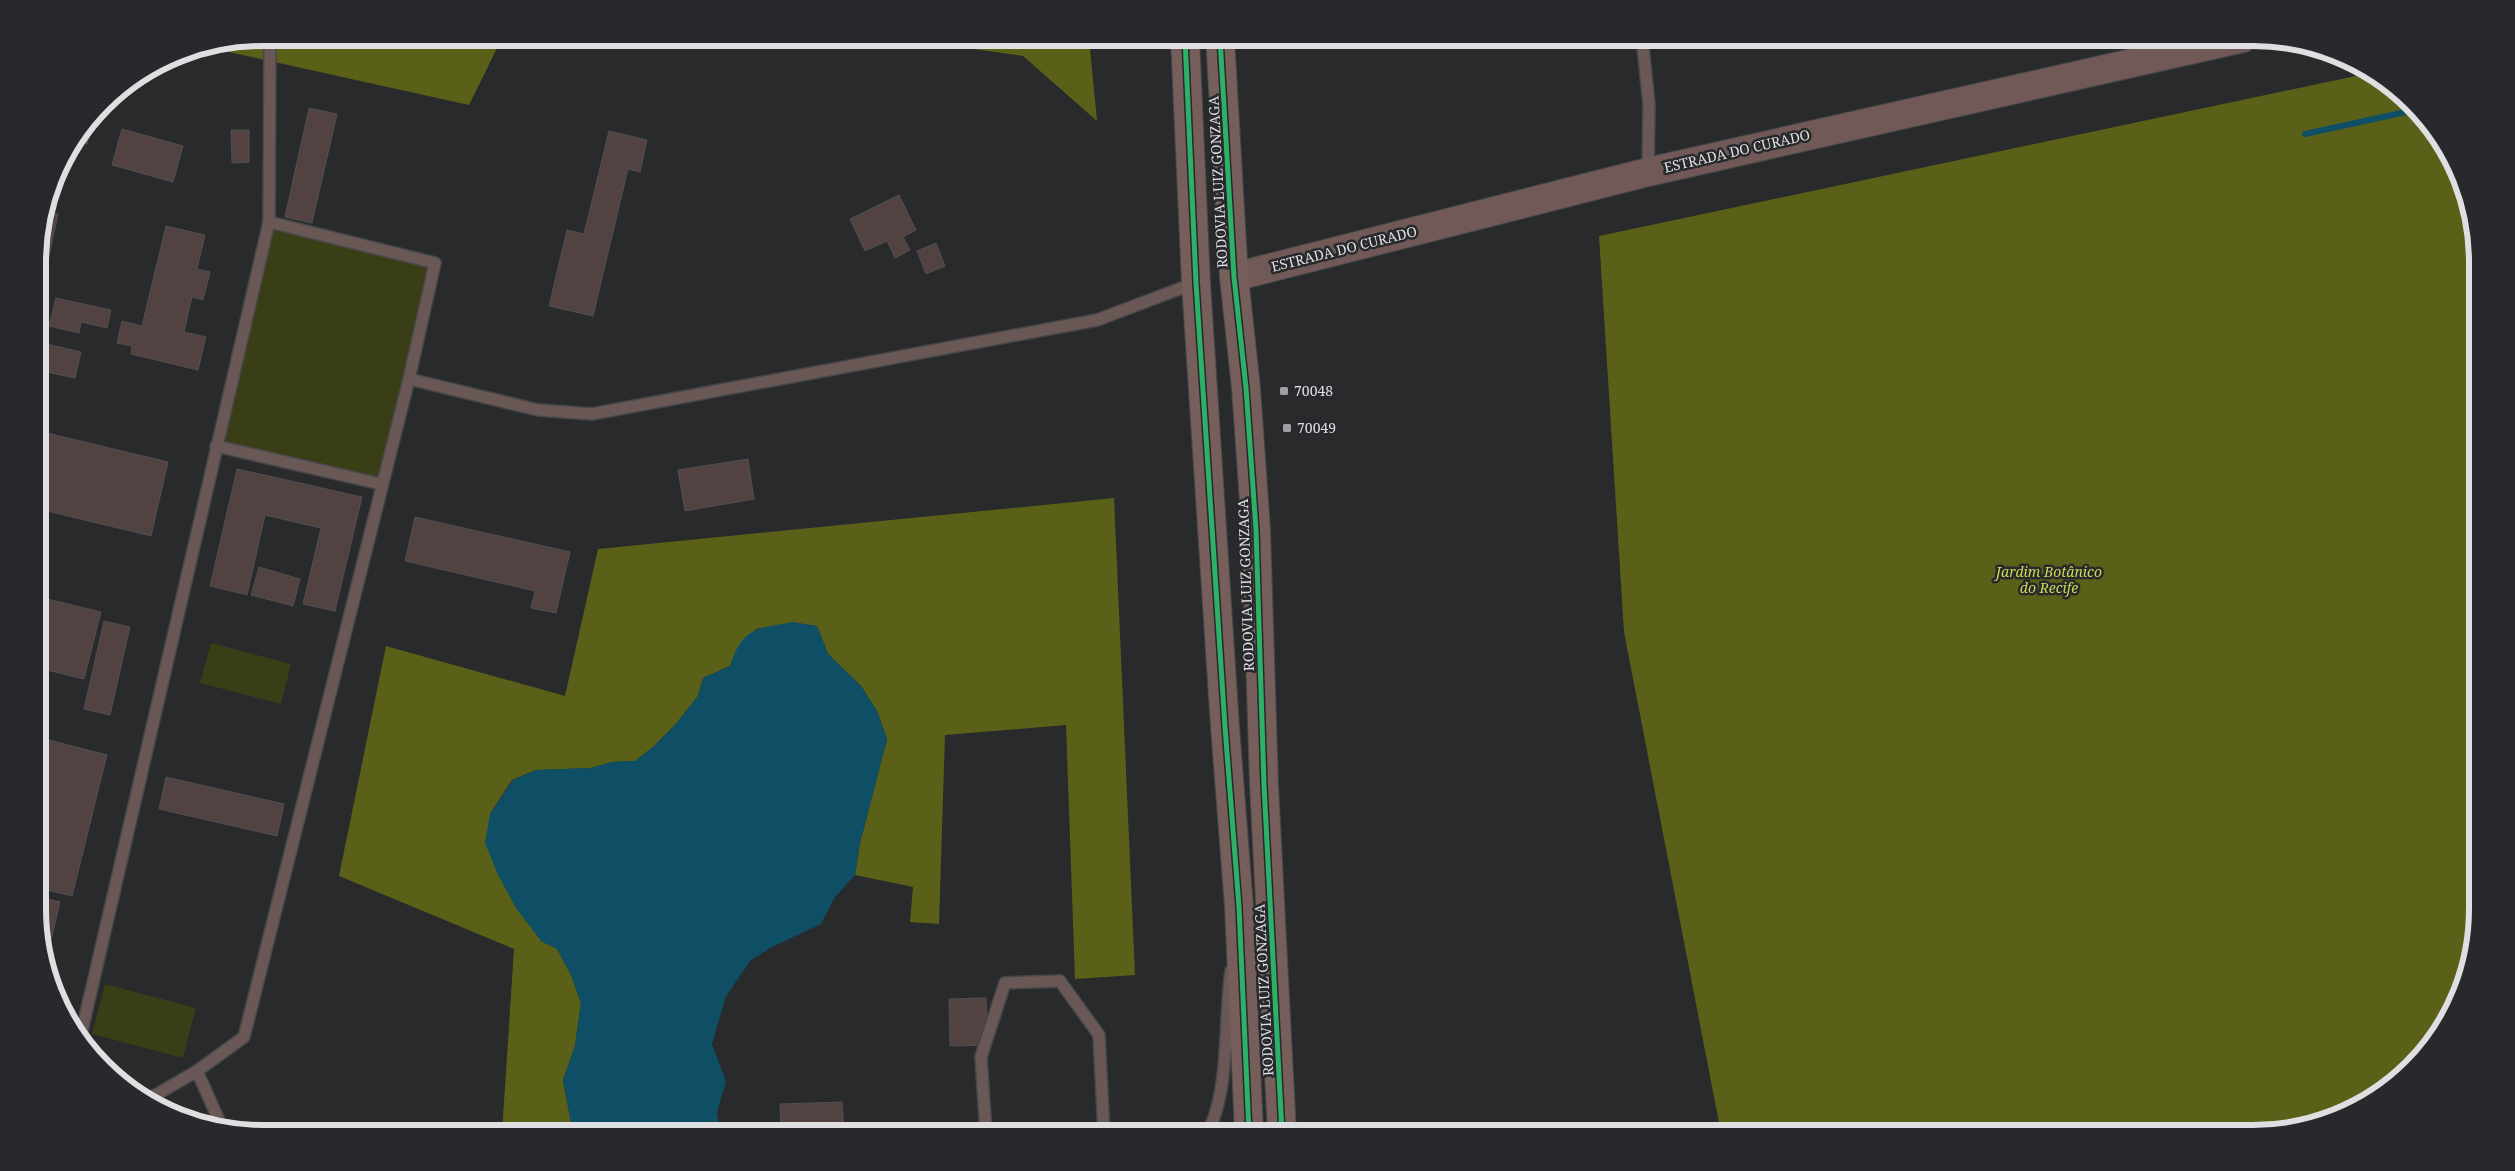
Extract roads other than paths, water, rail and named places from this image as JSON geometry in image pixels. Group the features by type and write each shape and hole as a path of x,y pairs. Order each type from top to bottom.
{"highway":[{"name":"RODOVIA LUIZ GONZAGA","path":"1185,46 1196,283 1225,728 1239,907 1249,1125"},
{"name":"RODOVIA LUIZ GONZAGA","path":"1220,46 1234,277 1246,388 1256,530 1264,785 1282,1125"}],"main road":[{"name":"ESTRADA DO CURADO","path":"1234,277 1648,172 2207,46"}],"lane":[{"path":"82,1028 268,222 270,46"},
{"path":"1643,46 1649,104 1648,172"},
{"path":"154,1096 197,1071 244,1036 381,484 409,379 436,263 268,222"},
{"path":"409,379 538,410 592,414 1097,320 1196,283"},
{"path":"216,446 381,484"},
{"path":"1210,1125 1218,1102 1227,996 1239,907"},
{"path":"985,1125 981,1057 1005,983 1060,981 1099,1035 1104,1125"},
{"path":"197,1071 219,1121"}],"water":[{"path":"793,622 817,626 828,654 861,686 877,711 887,739 860,843 855,875 835,897 821,924 772,947 751,960 726,996 712,1044 726,1082 717,1112 719,1125 571,1125 563,1080 575,1046 581,1003 571,975 557,949 541,941 516,908 498,875 485,843 490,814 513,780 536,770 591,768 612,762 635,761 653,747 675,725 698,696 703,678 730,666 735,653 746,637 752,632 769,626"}],"waterway":[{"path":"2305,134 2408,112"}],"place":[{"name":"70048","path":"1284,391"},
{"name":"70049","path":"1287,428"}],"park label":[{"name":"Jardim Botânico do Recife","path":"2049,580"}]}
